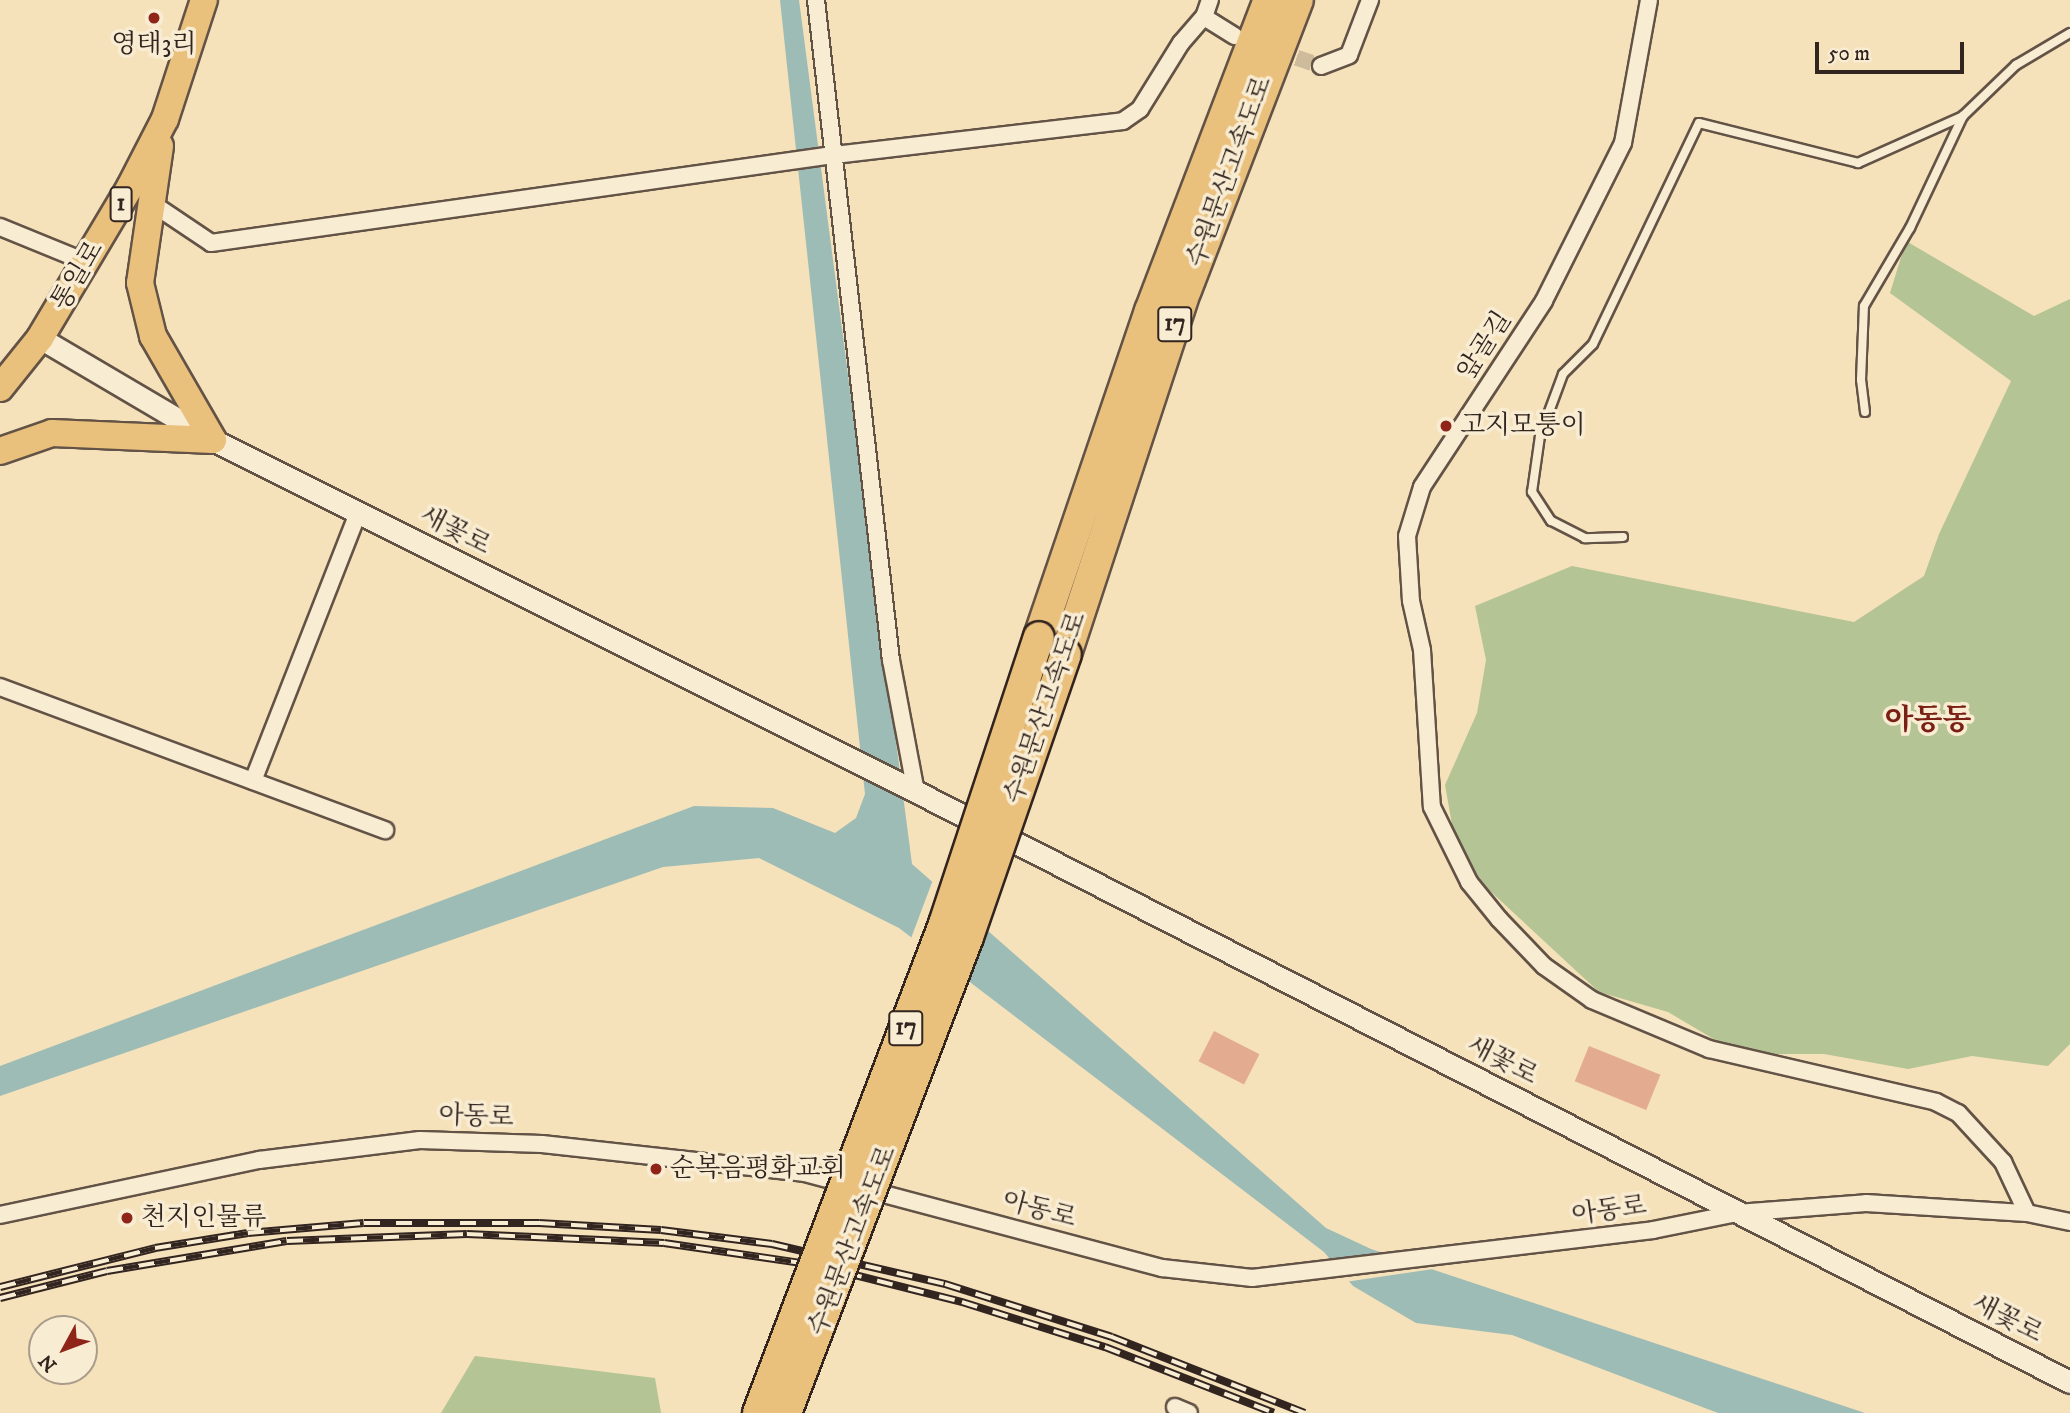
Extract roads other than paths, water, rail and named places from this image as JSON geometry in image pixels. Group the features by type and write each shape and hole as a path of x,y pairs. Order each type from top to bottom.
{"highway":[{"name":"수원문산고속도로","path":"758,1413 944,924 1150,311 1269,0"},
{"name":"수원문산고속도로","path":"786,1413 944,1000 1066,654 1186,290 1298,0"}],"main road":[{"name":"통일로","path":"0,388 40,338 88,263 165,119 204,0"},
{"path":"165,119 150,202 140,283 153,336 213,440"},
{"path":"0,451 52,433 213,440"}],"street":[{"path":"816,0 829,155 891,660 913,790"},
{"path":"150,202 211,243 829,155 1123,121 1140,108 1181,43 1204,17 1210,0"},
{"path":"1321,66 1349,55 1370,0"},
{"name":"앞골길","path":"1649,0 1623,144 1544,300 1422,487 1408,536 1410,601 1422,650 1432,807 1469,882 1499,919 1544,966 1592,1000 1709,1049 1936,1102 1958,1113 2003,1162 2027,1213"},
{"path":"1204,17 1235,36"},
{"path":"0,227 88,263"},
{"name":"새꽃로","path":"40,338 213,440 913,790 2070,1382"},
{"path":"253,781 358,513"},
{"path":"0,687 385,830"},
{"name":"아동로","path":"0,1214 122,1185 286,1157 420,1140 542,1144 805,1173 1162,1268 1252,1278 1325,1273 1653,1230 1737,1213 1866,1203 2027,1213 2070,1222"}],"lane":[{"path":"1623,537 1585,537 1551,521 1532,492 1540,436 1563,374 1592,344 1699,122 1858,163 1963,116 2016,65 2070,33"},
{"path":"1865,412 1861,380 1864,306 1910,228 1963,116"}],"water":[{"path":"780,0 799,0 912,864 1326,1228 1371,1249 1865,1413 1718,1413 1512,1335 1416,1323 1353,1286 1324,1252 899,928 759,858 663,867 0,1096 0,1066 694,806 773,808 835,833 856,818 865,794"}],"tunnel":[{"path":"1274,50 1321,66"}],"railway":[{"path":"0,1287 155,1248 248,1233 364,1223 539,1223 661,1230 772,1244 945,1284 1112,1337 1305,1413"},
{"path":"0,1298 107,1271 287,1241 467,1234 664,1243 815,1265 962,1302 1105,1347 1274,1413"}],"place":[{"name":"영태3리","path":"154,18"},
{"name":"고지모퉁이","path":"1446,426"},
{"name":"순복음평화교회","path":"656,1169"},
{"name":"천지인물류","path":"127,1218"}],"district":[{"name":"아동동","path":"1928,721"}]}
